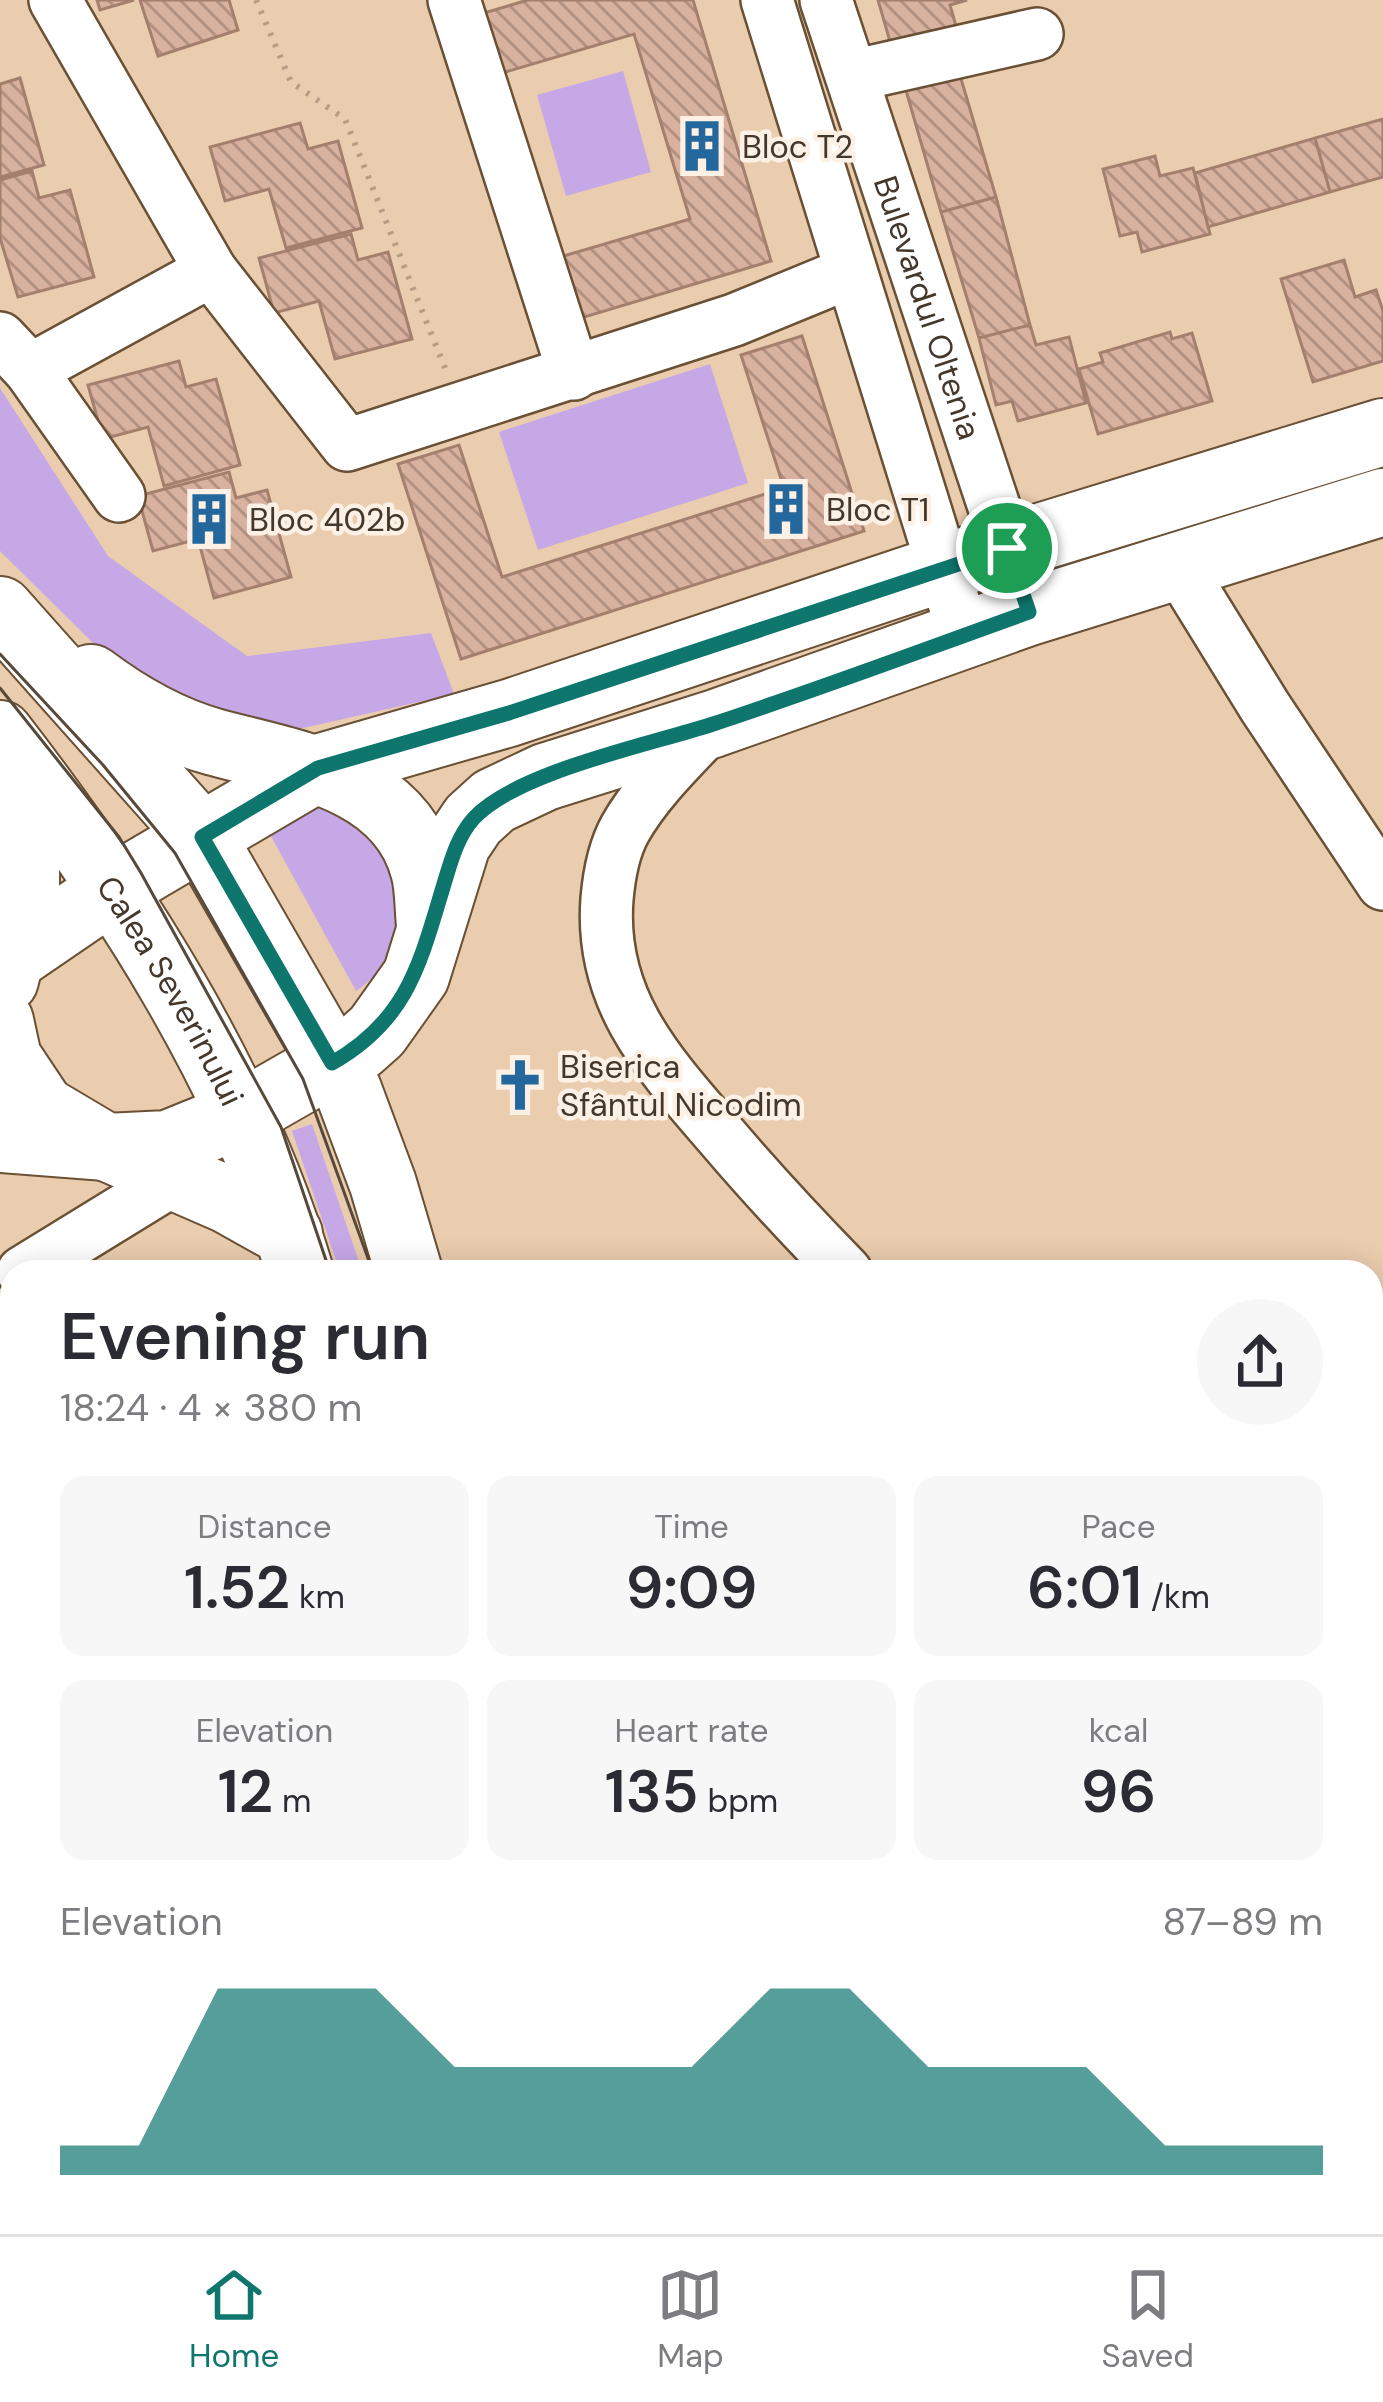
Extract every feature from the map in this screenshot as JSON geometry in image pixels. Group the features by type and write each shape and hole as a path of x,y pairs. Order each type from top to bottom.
{"main road":[{"path":"2,989 114,888 318,768 509,713 1007,548 1383,432"},
{"path":"383,1184 382,1125 423,953 457,844 494,801 544,777 713,724 1029,612 1383,502"},
{"path":"0,1138 106,1147 168,1144 242,1114 359,1047 377,1031 423,953 424,870 402,826 378,802 318,768 211,741 157,719 114,695 6,617"},
{"path":"6,617 202,837 348,1090 405,1260"},
{"name":"Calea Severinului","path":"0,734 114,888 242,1114 295,1253"},
{"path":"0,812 26,859 26,894 2,989 8,1058 42,1109 106,1147 176,1178 295,1253"}],"street":[{"path":"55,0 211,272 347,446 734,320 851,272"},
{"path":"454,0 574,374"},
{"name":"Bulevardul Oltenia","path":"767,0 964,635"},
{"name":"Bulevardul Oltenia","path":"826,0 1029,612"},
{"path":"852,76 1037,34"},
{"path":"119,496 15,354 211,272"},
{"path":"1178,566 1383,884"},
{"path":"713,724 624,830 608,878 605,928 611,970 633,1024 668,1073 834,1260"},
{"path":"43,1260 176,1178"}],"path":[{"path":"256,0 291,82 345,119 462,410"}],"shaded area":[{"path":"623,71 651,172 566,196 537,95"},
{"path":"710,364 748,483 538,550 499,432"},
{"path":"0,388 108,556 247,656 431,633 454,694 299,729 176,697 96,646 0,551"},
{"path":"309,799 392,839 398,904 394,942 375,975 356,991 261,818"},
{"path":"312,1124 358,1260 336,1260 292,1131"}],"building":[{"path":"97,0 134,0 100,10"},
{"path":"140,0 229,0 238,30 158,56"},
{"name":"Bloc T2","path":"528,0 693,0 771,261 578,319 560,257 690,219 634,34 502,73 484,13"},
{"path":"878,0 967,0 950,5 956,26 891,45"},
{"path":"959,72 996,197 941,212 905,87"},
{"path":"20,78 44,165 0,177 0,84"},
{"path":"1383,119 1383,177 1330,192 1315,138"},
{"path":"300,123 308,149 338,141 362,228 286,248 269,189 225,201 210,147"},
{"path":"1315,138 1330,192 1208,227 1195,173"},
{"path":"1155,156 1160,176 1193,168 1210,234 1142,252 1137,232 1120,236 1103,169"},
{"path":"32,171 39,198 70,190 94,277 18,297 0,238 0,180"},
{"path":"996,197 1030,325 979,338 941,212"},
{"path":"351,234 358,260 388,252 412,339 335,359 319,301 274,313 259,258"},
{"path":"1344,260 1355,297 1376,290 1383,311 1383,361 1313,382 1281,279"},
{"path":"1030,325 1036,345 1069,337 1086,403 1018,421 1012,401 996,405 979,338"},
{"path":"1170,332 1172,339 1192,333 1212,401 1098,434 1079,369 1103,362 1100,353"},
{"name":"Bloc T1","path":"802,336 864,531 461,659 398,464 459,445 502,577 784,488 741,355"},
{"path":"179,361 186,387 216,379 240,465 164,486 148,427 103,439 88,385"},
{"name":"Bloc 402b","path":"229,472 236,498 267,490 291,577 214,598 198,539 153,551 138,496"}],"tram line":[{"path":"0,654 103,765 175,853 303,1079 369,1260"},
{"path":"0,688 119,837 141,873 281,1127 326,1260"}],"place":[{"name":"Bloc T2","path":"702,146"},
{"name":"Bloc T1","path":"786,509"},
{"name":"Bloc 402b","path":"209,519"},
{"name":"Biserica Sfântul Nicodim","path":"520,1085"}],"route":[{"path":"1007,548 1029,612 713,724 544,777 494,801 457,844 416,976 377,1031 332,1063 202,837 318,768 509,713 1007,548"}]}
